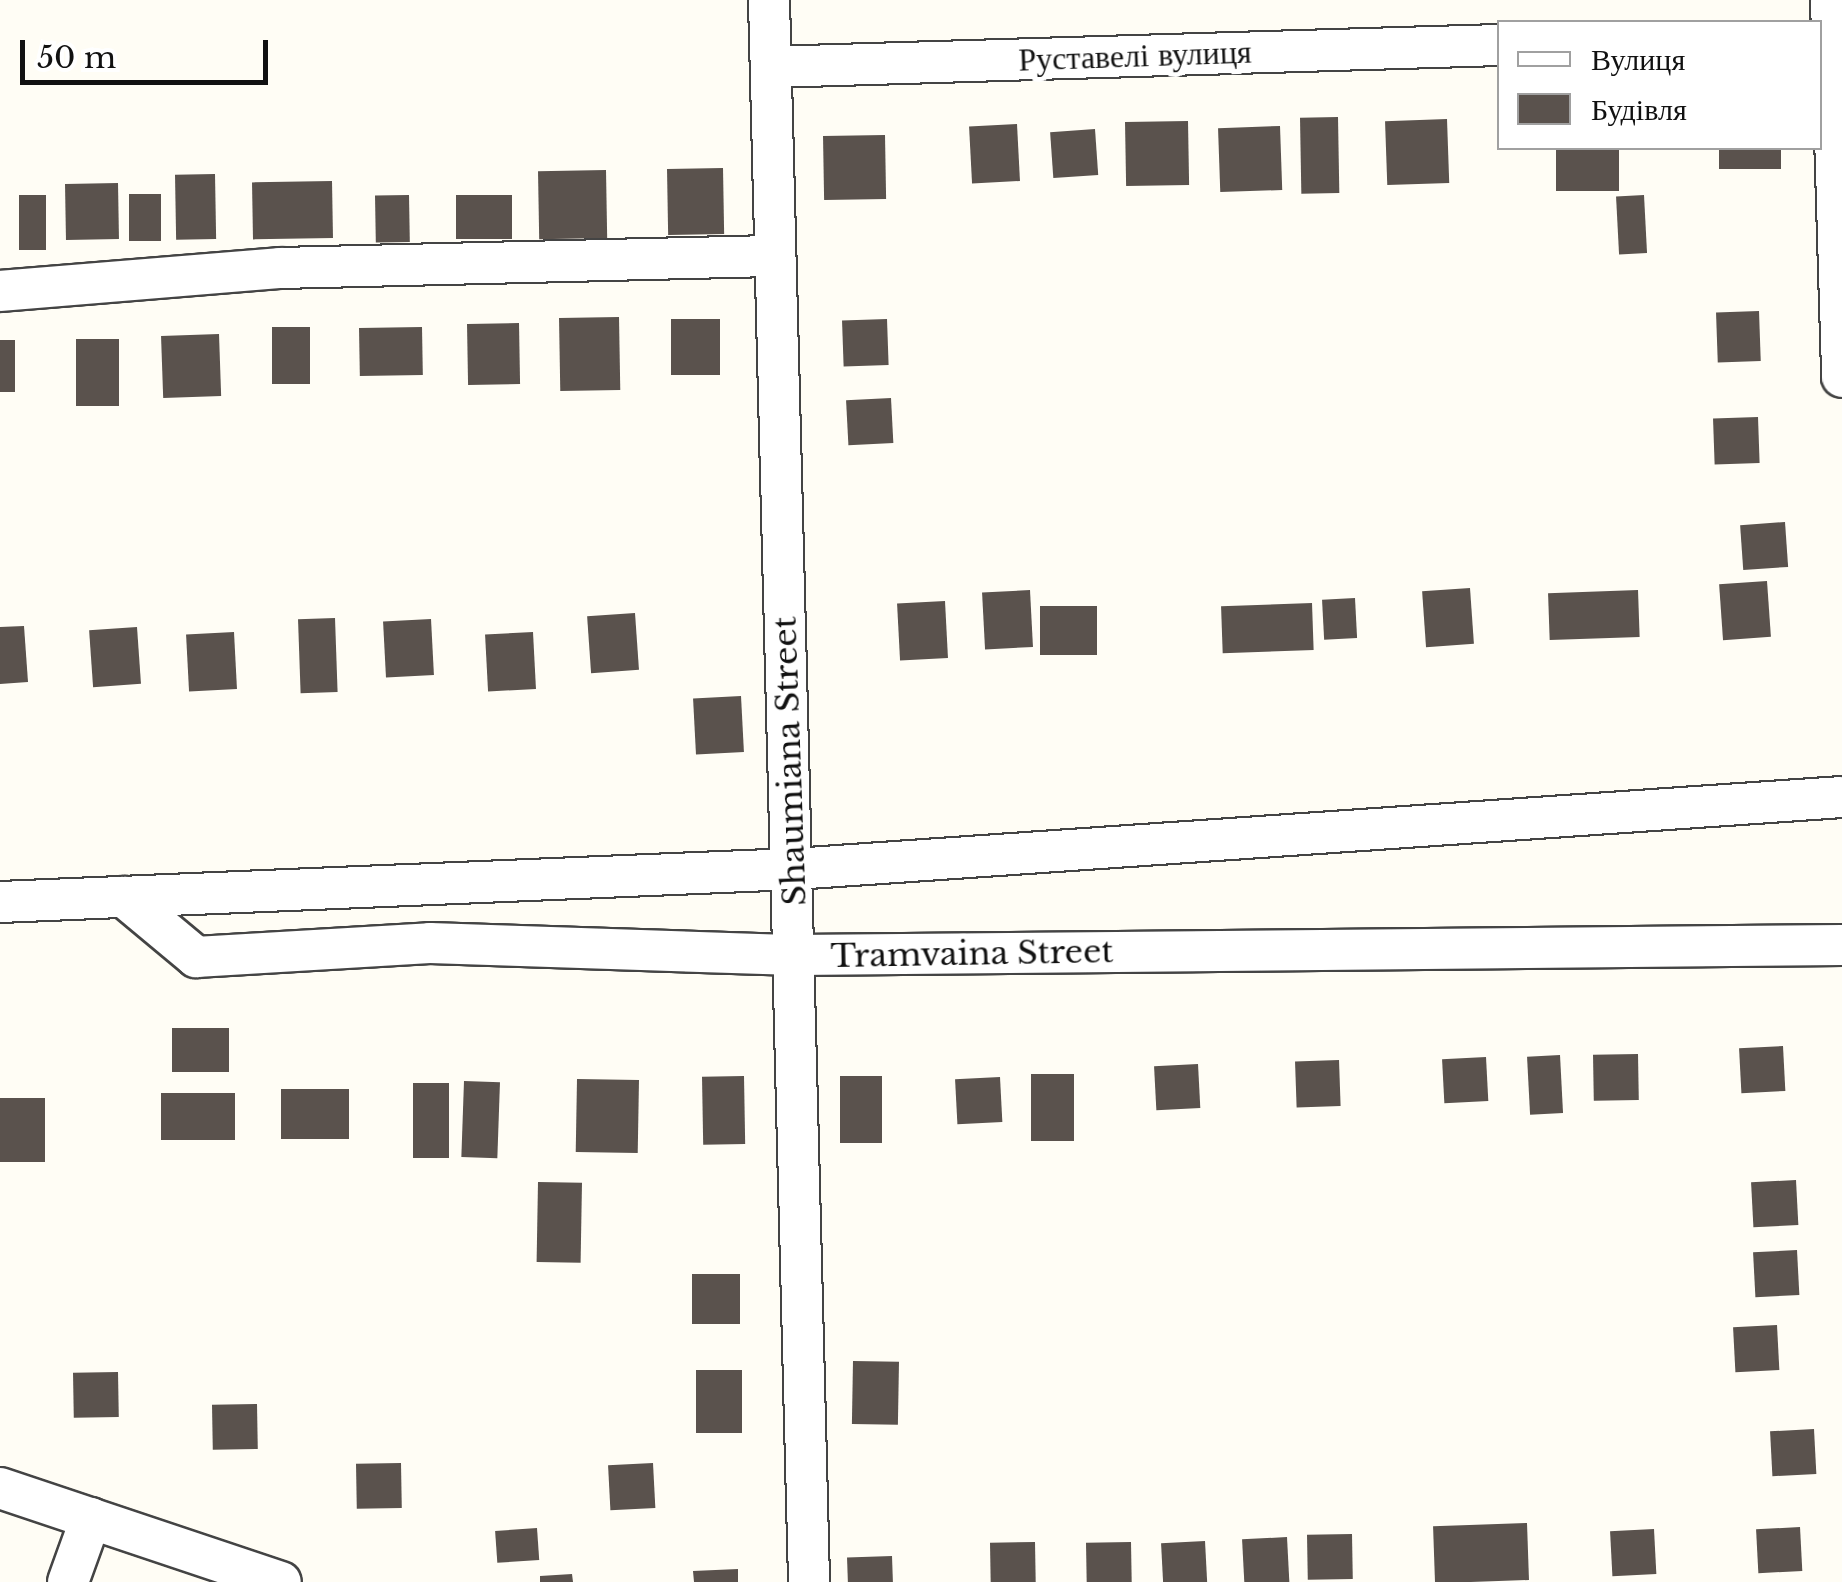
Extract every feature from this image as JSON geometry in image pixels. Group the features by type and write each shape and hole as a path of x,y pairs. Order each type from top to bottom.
{"street":[{"name":"Shaumiana Street","path":"768,0 772,256 794,869 809,1582"},
{"path":"1831,26 1842,378"},
{"name":"Руставелі вулиця","path":"771,67 1497,45"},
{"path":"0,292 280,268 772,256"},
{"path":"0,902 794,869 1842,797"},
{"name":"Tramvaina Street","path":"124,897 196,957 430,943 796,955 1842,946"},
{"path":"0,1488 281,1582"},
{"path":"68,1582 91,1518"}],"building":[{"path":"1338,117 1339,193 1301,194 1300,118"},
{"path":"1447,119 1449,183 1387,185 1385,121"},
{"path":"1188,121 1189,185 1126,186 1125,122"},
{"path":"1017,124 1020,181 972,183 969,127"},
{"path":"1280,126 1282,190 1220,192 1218,128"},
{"path":"1095,129 1098,175 1053,178 1050,132"},
{"path":"885,135 886,199 824,200 823,136"},
{"path":"1556,150 1619,150 1619,191 1556,191"},
{"path":"1719,150 1781,150 1781,169 1719,169"},
{"path":"723,168 724,234 668,235 667,169"},
{"path":"606,170 607,238 539,239 538,171"},
{"path":"215,174 216,239 176,240 175,175"},
{"path":"332,181 333,238 253,239 252,182"},
{"path":"118,183 119,239 66,240 65,184"},
{"path":"129,194 161,194 161,241 129,241"},
{"path":"19,195 46,195 46,250 19,250"},
{"path":"409,195 410,242 376,243 375,196"},
{"path":"456,195 512,195 512,239 456,239"},
{"path":"1644,195 1647,253 1619,254 1616,196"},
{"path":"1759,311 1761,361 1718,362 1716,313"},
{"path":"619,317 620,390 560,391 559,318"},
{"path":"671,319 720,319 720,375 671,375"},
{"path":"887,319 889,365 844,367 842,321"},
{"path":"519,323 520,384 468,385 467,324"},
{"path":"272,327 310,327 310,384 272,384"},
{"path":"422,327 423,375 360,376 359,328"},
{"path":"219,334 221,396 163,398 161,336"},
{"path":"76,339 119,339 119,406 76,406"},
{"path":"0,340 15,340 15,392 0,392"},
{"path":"891,398 893,443 848,445 846,400"},
{"path":"1758,417 1760,463 1715,465 1713,419"},
{"path":"1785,522 1788,567 1743,570 1740,525"},
{"path":"1767,581 1771,637 1723,640 1719,584"},
{"path":"1470,588 1474,644 1426,647 1422,591"},
{"path":"1030,590 1033,647 985,649 982,593"},
{"path":"1638,590 1640,637 1550,640 1548,593"},
{"path":"1355,598 1357,638 1324,640 1322,600"},
{"path":"945,601 948,658 900,660 897,604"},
{"path":"1312,603 1314,650 1223,653 1221,606"},
{"path":"1040,606 1097,606 1097,655 1040,655"},
{"path":"635,613 639,670 591,673 587,616"},
{"path":"335,618 338,692 301,693 298,619"},
{"path":"431,619 434,675 386,677 383,622"},
{"path":"24,626 28,682 0,684 0,627"},
{"path":"137,627 141,684 93,687 89,630"},
{"path":"234,632 237,689 189,691 186,635"},
{"path":"533,632 536,689 488,691 485,635"},
{"path":"741,696 744,752 696,754 693,699"},
{"path":"172,1028 229,1028 229,1072 172,1072"},
{"path":"1783,1046 1785,1091 1741,1093 1739,1048"},
{"path":"1638,1054 1639,1100 1594,1101 1593,1055"},
{"path":"1560,1055 1563,1113 1530,1115 1527,1057"},
{"path":"1486,1057 1488,1101 1444,1103 1442,1059"},
{"path":"1339,1060 1341,1106 1297,1108 1295,1062"},
{"path":"1198,1064 1200,1108 1156,1110 1154,1066"},
{"path":"1031,1074 1074,1074 1074,1141 1031,1141"},
{"path":"744,1076 745,1144 703,1145 702,1077"},
{"path":"840,1076 882,1076 882,1143 840,1143"},
{"path":"1000,1077 1002,1122 957,1124 955,1079"},
{"path":"577,1079 639,1080 638,1153 576,1152"},
{"path":"464,1081 500,1082 497,1158 461,1157"},
{"path":"413,1083 449,1083 449,1158 413,1158"},
{"path":"281,1089 349,1089 349,1139 281,1139"},
{"path":"161,1093 235,1093 235,1140 161,1140"},
{"path":"0,1098 45,1098 45,1162 0,1162"},
{"path":"1796,1180 1798,1225 1753,1227 1751,1182"},
{"path":"538,1182 582,1183 581,1263 537,1262"},
{"path":"1797,1250 1799,1295 1755,1297 1753,1252"},
{"path":"692,1274 740,1274 740,1324 692,1324"},
{"path":"1777,1325 1779,1370 1735,1372 1733,1327"},
{"path":"853,1361 899,1362 898,1425 852,1424"},
{"path":"696,1370 742,1370 742,1433 696,1433"},
{"path":"118,1372 119,1417 74,1418 73,1373"},
{"path":"257,1404 258,1449 213,1450 212,1405"},
{"path":"1814,1429 1816,1474 1772,1476 1770,1431"},
{"path":"401,1463 402,1508 357,1509 356,1464"},
{"path":"653,1463 655,1508 610,1510 608,1465"},
{"path":"1527,1523 1529,1580 1435,1582 1433,1526"},
{"path":"1800,1527 1802,1571 1758,1573 1756,1529"},
{"path":"537,1528 539,1560 497,1563 495,1531"},
{"path":"1654,1529 1656,1574 1612,1576 1610,1531"},
{"path":"1352,1534 1353,1579 1308,1580 1307,1535"},
{"path":"1287,1537 1289,1582 1244,1582 1242,1539"},
{"path":"1205,1541 1207,1582 1163,1582 1161,1543"},
{"path":"1035,1542 1036,1582 991,1582 990,1543"},
{"path":"1131,1542 1132,1582 1087,1582 1086,1543"},
{"path":"892,1556 893,1582 848,1582 847,1558"},
{"path":"738,1569 738,1582 694,1582 693,1571"},
{"path":"572,1574 573,1582 540,1582 540,1576"}]}
